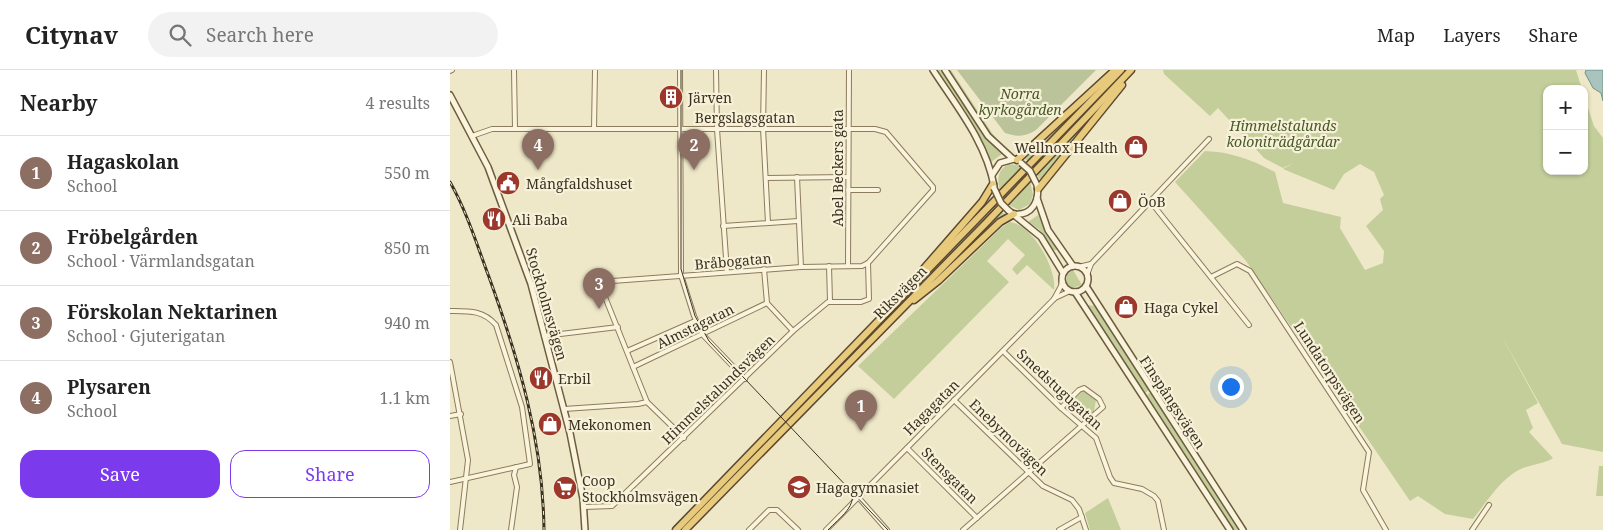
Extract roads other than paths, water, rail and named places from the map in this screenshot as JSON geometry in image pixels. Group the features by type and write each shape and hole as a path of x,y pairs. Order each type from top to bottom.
{"highway":[{"path":"1017,160 1115,70"},
{"name":"Riksvägen","path":"676,530 1122,70"},
{"path":"1037,186 1133,70"},
{"name":"Riksvägen","path":"685,530 1133,70"},
{"path":"897,303 924,267 994,186"},
{"path":"899,311 938,281 1011,212"}],"main road":[{"path":"933,70 977,138 1001,203 1042,237 1062,276 1063,285 1073,291 1086,286 1087,274 1085,270 1075,266 1048,230 1037,198 1037,186 1030,171 988,136 945,70"},
{"name":"Stockholmsvägen","path":"450,95 488,167 503,203 530,284 564,409 584,507 584,530"},
{"path":"992,175 1000,163 1017,160"},
{"path":"1011,212 1020,214 1030,211 1037,198"},
{"path":"1062,276 1075,266"},
{"name":"Finspångsvägen","path":"1086,286 1243,530"},
{"name":"Finspångsvägen","path":"1073,291 1230,530"}],"street":[{"path":"514,70 515,129"},
{"path":"594,129 595,70"},
{"path":"680,70 681,275 696,321 703,335 745,379"},
{"path":"716,70 717,128 726,272"},
{"path":"764,70 763,128 768,223"},
{"name":"Abel Beckers gata","path":"848,266 849,70"},
{"name":"Bergslagsgatan","path":"472,136 492,129 875,128 886,132 933,187 933,190 868,263"},
{"path":"1087,274 1091,264 1210,140"},
{"path":"766,178 848,178"},
{"path":"797,178 801,267"},
{"path":"848,190 878,190"},
{"path":"1150,201 1249,326"},
{"path":"723,226 798,221"},
{"path":"829,266 830,301 861,302 869,299 870,296 868,263"},
{"name":"Bråbogatan","path":"618,327 599,282 764,269 862,266 868,263"},
{"path":"1075,266 1091,264"},
{"name":"Lundatorpsvägen","path":"1211,277 1237,264 1250,270 1369,452 1363,490 1386,530"},
{"path":"764,269 766,303 793,331"},
{"name":"Hagagatan","path":"1052,301 1060,289 1062,276"},
{"name":"Hagagatan","path":"826,530 1052,301 1063,293 1073,291"},
{"name":"Himmelstalundsvägen","path":"584,507 612,506 793,331 830,301"},
{"name":"Almstagatan","path":"633,367 703,335 766,303"},
{"path":"450,311 477,312 490,318 499,331 512,372 526,430 530,464 450,482"},
{"path":"627,351 696,321"},
{"path":"544,336 618,327 648,402 684,438"},
{"name":"Smedstugugatan","path":"1003,351 1061,408 1096,438 1114,483 1142,489 1158,501 1164,530"},
{"path":"450,362 468,460 460,530"},
{"path":"963,530 1103,407 1099,400 1088,390 1079,390 1061,408"},
{"name":"Enebymovägen","path":"954,400 1048,490 1072,500 1082,517 1086,530"},
{"path":"564,409 648,402"},
{"path":"450,416 461,414"},
{"name":"Stensgatan","path":"907,448 977,518"},
{"path":"511,530 517,487 514,475 516,467"},
{"path":"858,498 887,530"},
{"path":"1472,530 1489,505"},
{"path":"749,530 769,510 777,510 798,530"},
{"path":"1059,530 1082,517"}],"water":[{"path":"1586,70 1603,70 1603,101 1601,93 1593,88 1585,73"}],"tram line":[{"path":"681,70 681,269 695,316 709,341 888,530"},
{"path":"828,530 847,511 852,500 850,487"}],"railway":[{"path":"450,182 462,205 476,241 500,308 519,370 534,433 543,497 544,530"}],"place":[{"name":"Järven","path":"671,97"},
{"name":"Wellnox Health","path":"1136,147"},
{"name":"Plysaren","path":"538,170"},
{"name":"Fröbelgården","path":"694,170"},
{"name":"Mångfaldshuset","path":"508,183"},
{"name":"ÖoB","path":"1120,201"},
{"name":"Ali Baba","path":"494,219"},
{"name":"Haga Cykel","path":"1126,307"},
{"name":"Förskolan Nektarinen","path":"599,309"},
{"name":"Erbil","path":"541,378"},
{"name":"Mekonomen","path":"550,424"},
{"name":"Hagaskolan","path":"861,431"},
{"name":"Hagagymnasiet","path":"799,487"},
{"name":"Coop Stockholmsvägen","path":"565,488"}],"park label":[{"name":"Norra kyrkogården","path":"1020,102"},
{"name":"Himmelstalunds koloniträdgårdar","path":"1283,134"}]}
